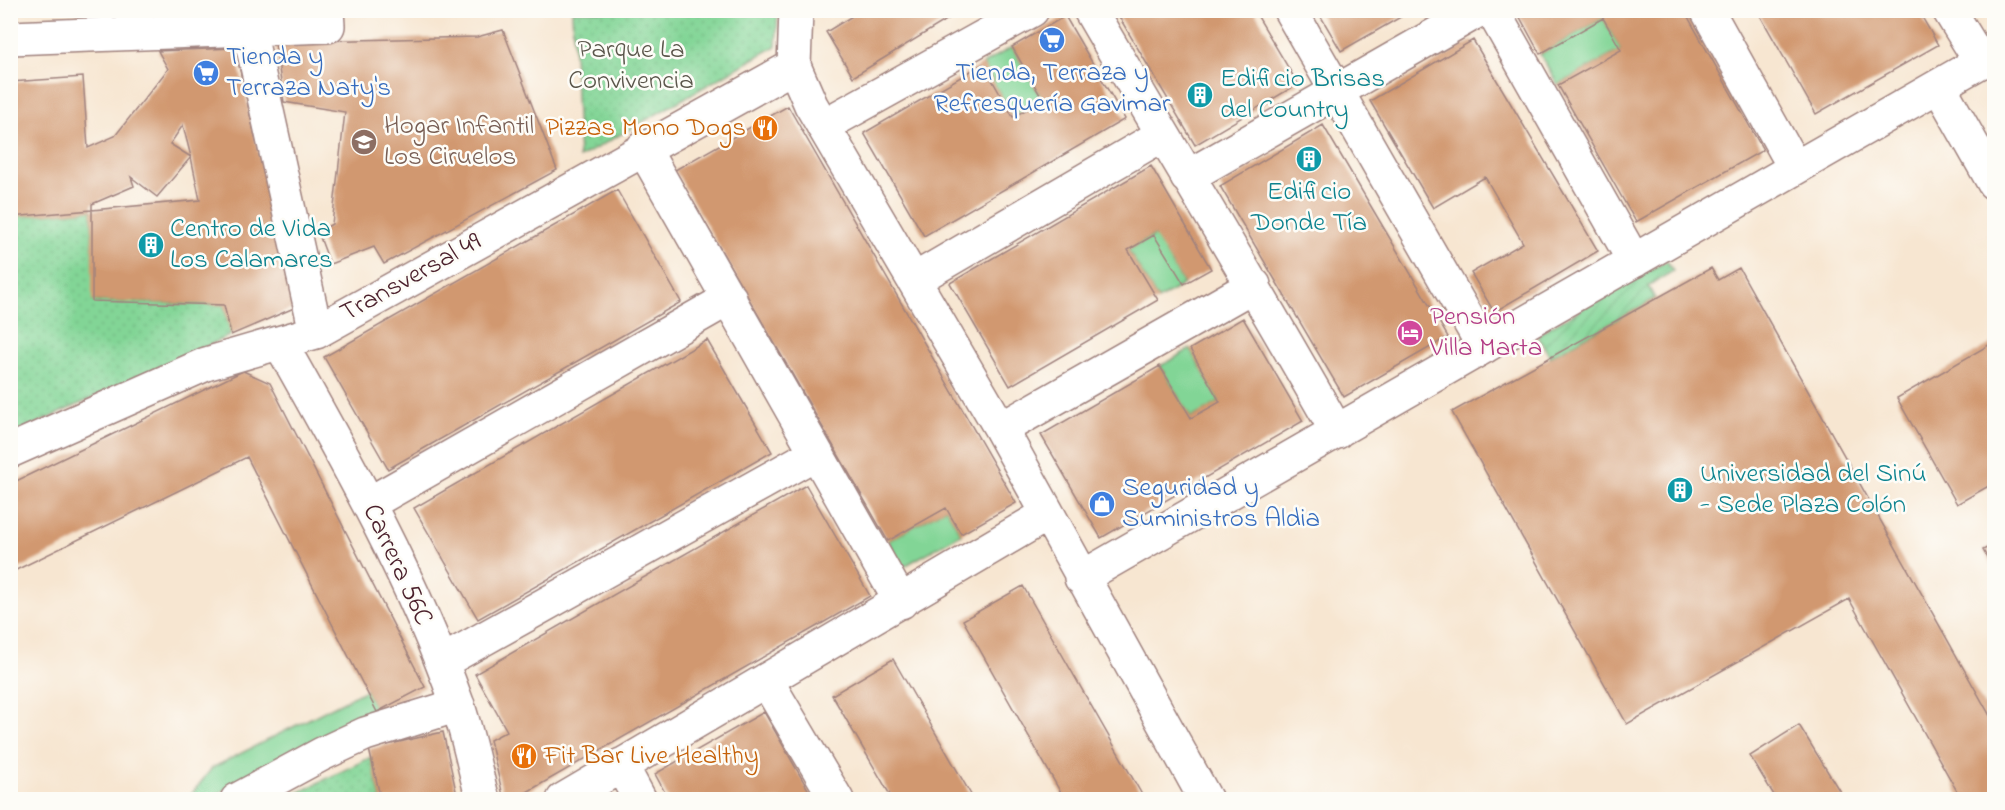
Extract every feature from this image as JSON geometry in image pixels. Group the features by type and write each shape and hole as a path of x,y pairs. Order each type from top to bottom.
{"street":[{"path":"796,10 794,66 823,126 1000,429 1206,800"},
{"path":"823,126 1032,10"},
{"path":"1090,10 1187,177 1254,285 1336,432"},
{"path":"1290,10 1484,347"},
{"path":"1187,177 1335,90 1479,10"},
{"path":"1492,10 1634,261"},
{"path":"1707,10 1795,168"},
{"path":"1081,578 1988,58 1949,10"},
{"path":"10,38 249,30 327,18"},
{"path":"249,30 316,332"},
{"name":"Transversal 49","path":"10,451 206,364 316,332 794,66"},
{"path":"1939,86 1995,183"},
{"path":"914,280 1162,135"},
{"path":"643,148 901,602"},
{"path":"1000,429 1254,285"},
{"path":"370,503 730,298"},
{"name":"Carrera 56C","path":"280,343 370,503 442,662 458,705 483,800"},
{"path":"442,662 816,453"},
{"path":"563,800 1046,515"},
{"path":"766,681 837,800"},
{"path":"237,800 322,754 365,734 458,705"},
{"path":"621,765 640,800"}],"green space":[{"name":"Parque La Convivencia","path":"572,11 778,11 776,46 579,158"},
{"path":"1603,18 1621,50 1558,85 1540,54"},
{"path":"1012,47 1043,100 1013,117 983,64"},
{"path":"92,210 93,301 224,305 231,335 11,435 11,217"},
{"path":"1155,235 1184,284 1158,300 1128,250"},
{"path":"1667,261 1673,271 1648,286 1655,299 1550,357 1537,334"},
{"path":"1190,349 1220,402 1191,418 1160,366"},
{"path":"946,508 961,534 903,567 888,541"},
{"path":"366,690 377,712 207,799 187,800 212,768"},
{"path":"371,757 381,800 283,800"}],"building":[{"path":"862,10 963,10 853,77 826,32"},
{"path":"1115,10 1254,10 1298,84 1195,145"},
{"path":"1317,10 1413,10 1341,51"},
{"path":"1516,10 1684,10 1763,150 1636,222 1558,85 1621,50 1603,18 1540,54"},
{"path":"1757,10 1918,10 1938,45 1816,114"},
{"path":"1065,16 1125,119 924,236 864,133 983,64 1013,117 1043,100 1012,47"},
{"path":"503,30 557,170 384,264 374,247 330,264 318,232 332,224 345,112 284,102 275,42 477,37"},
{"path":"1473,40 1598,251 1494,312 1471,273 1523,243 1485,177 1433,208 1370,101"},
{"path":"235,48 294,308 231,335 224,305 92,301 92,210 10,217 10,82 83,77 88,148 115,136 168,69 158,51","holes":["183,125 191,157 170,144","191,157 200,200 92,210 92,204 134,186 131,177 157,197"]},
{"path":"788,106 1016,503 961,534 946,508 888,541 675,170"},
{"path":"1323,125 1448,337 1344,397 1220,186"},
{"path":"1151,166 1211,269 1184,284 1154,235 1128,250 1158,300 1010,386 950,283"},
{"path":"617,190 681,302 388,469 324,357"},
{"name":"Universidad del Sinú - Sede Plaza Colón","path":"1711,268 1718,280 1739,268 1994,723 1994,800 1962,800 1849,599 1627,724 1452,412"},
{"path":"1243,318 1303,421 1101,538 1041,435 1160,366 1191,418 1220,402 1190,349"},
{"path":"707,340 772,452 478,619 414,508"},
{"path":"1994,342 1994,483 1957,504 1897,398"},
{"path":"243,371 270,383 425,687 377,712 247,457 10,573 10,484"},
{"path":"806,485 870,596 513,800 504,800 490,740 507,731 475,674"},
{"path":"1994,544 1994,570 1983,550"},
{"path":"1023,586 1145,800 1065,800 963,620"},
{"path":"893,659 974,800 893,800 832,695"},
{"path":"764,712 814,800 669,800 655,774"},
{"path":"1799,725 1845,800 1777,800 1750,756"},
{"path":"443,732 458,800 381,800 369,749"}],"place":[{"name":"Tienda, Terraza y Refresquería Gavimar","path":"1052,40"},
{"name":"Tienda y Terraza Naty's","path":"206,73"},
{"name":"Edificio Brisas del Country","path":"1200,95"},
{"name":"Pizzas Mono Dogs","path":"765,128"},
{"name":"Hogar Infantil Los Ciruelos","path":"364,142"},
{"name":"Edificio Donde Tía","path":"1309,159"},
{"name":"Centro de Vida Los Calamares","path":"151,245"},
{"name":"Pensión Villa Marta","path":"1410,333"},
{"name":"Universidad del Sinú - Sede Plaza Colón","path":"1680,490"},
{"name":"Seguridad y Suministros Aldia","path":"1102,504"},
{"name":"Fit Bar Live Healthy","path":"524,756"}]}
